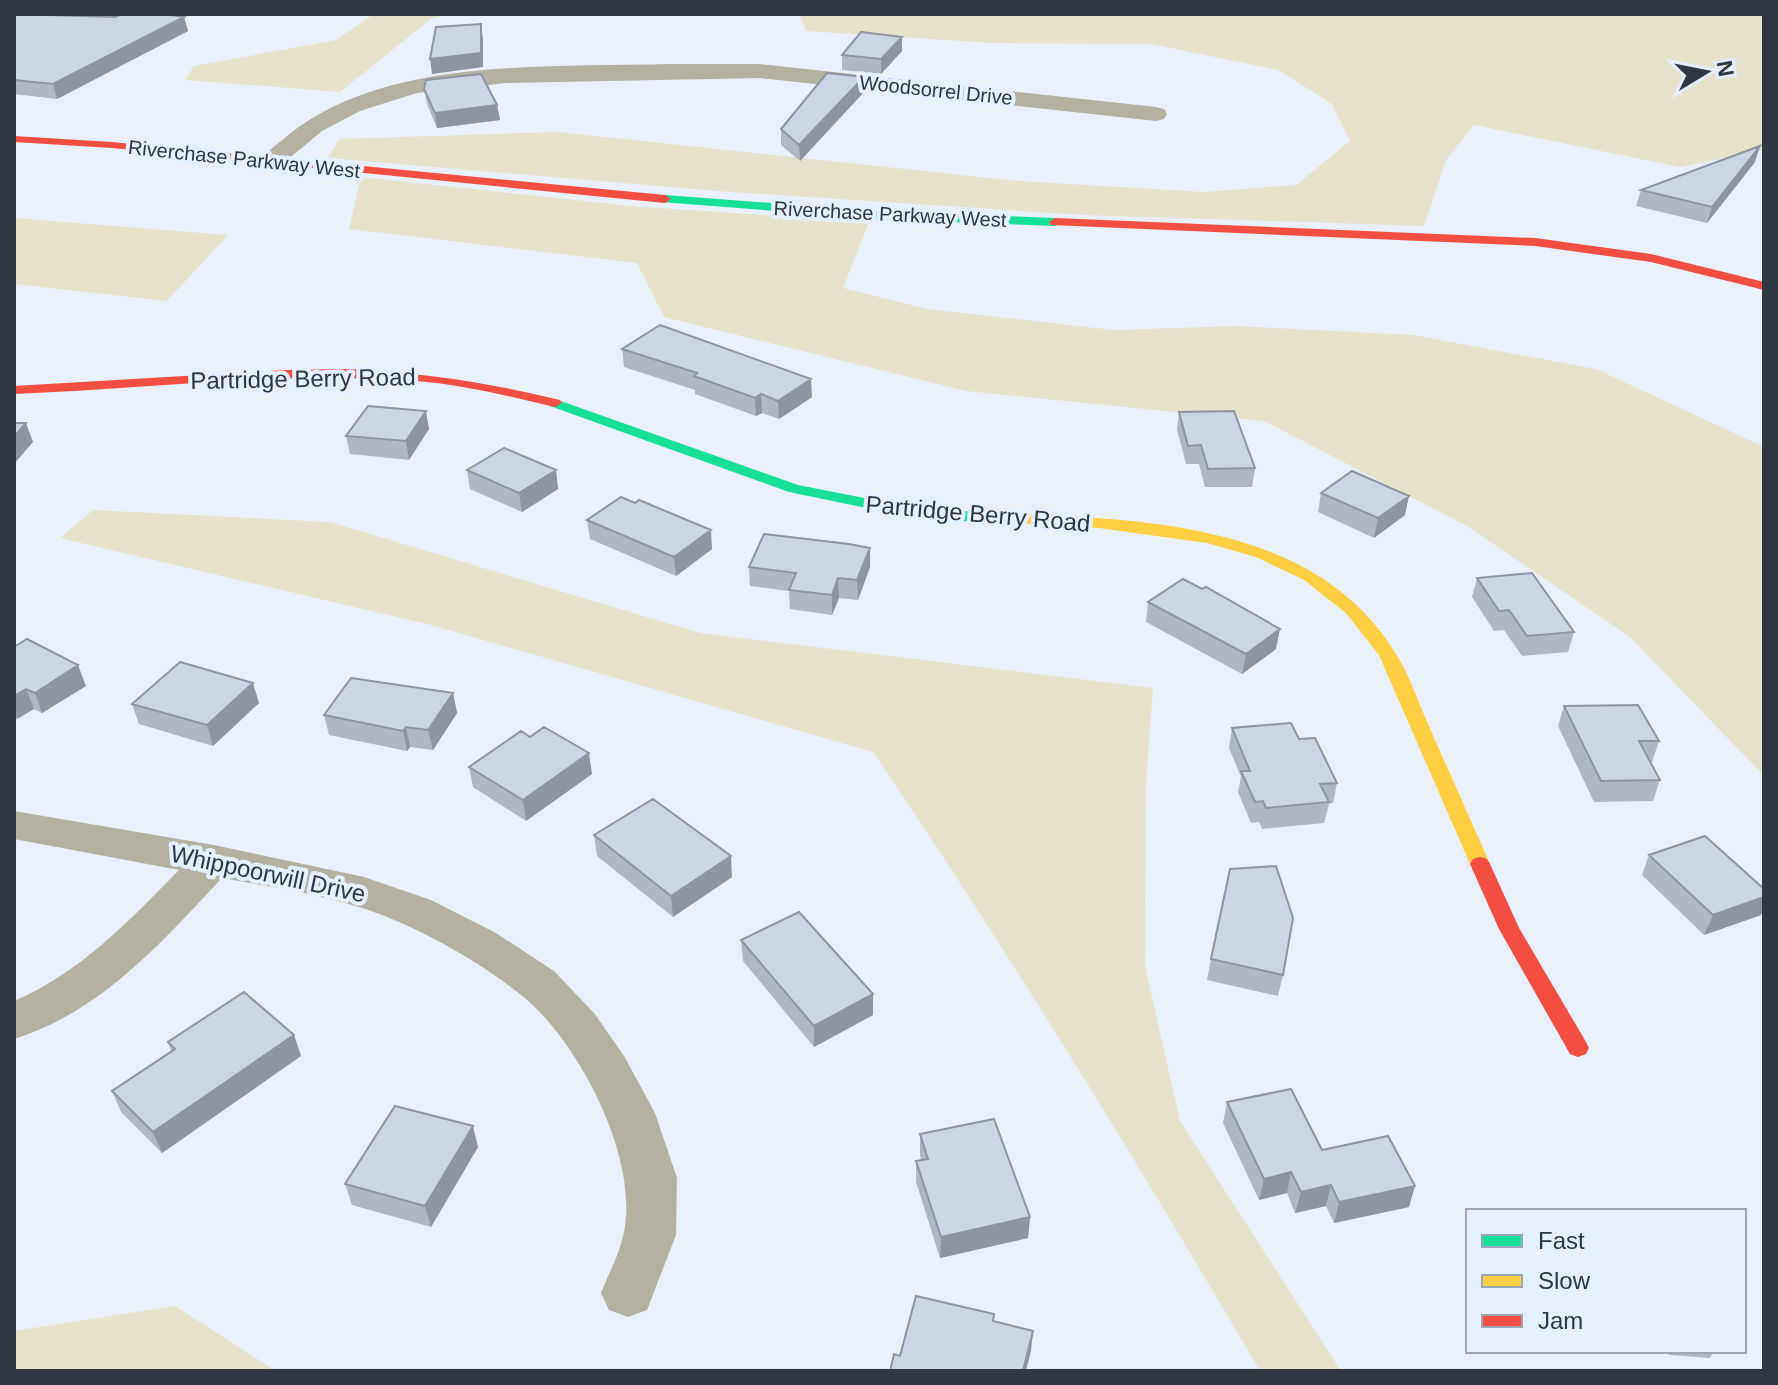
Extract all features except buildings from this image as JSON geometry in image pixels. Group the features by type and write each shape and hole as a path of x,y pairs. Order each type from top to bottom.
{"street":[{"path":"667,71 668,44"},
{"name":"Woodsorrel Drive","path":"272,161 326,118 352,106 414,87 477,78 760,71 1156,114"},
{"name":"Riverchase Parkway West","path":"14,139 112,145 670,200 879,215 1535,242 1651,258 1764,286"},
{"name":"Partridge Berry Road","path":"14,390 352,373 439,377 518,391 565,404 754,477 802,492 939,516 1165,531 1226,542 1267,556 1310,577 1351,608 1388,655 1509,929 1578,1048"},
{"name":"Whippoorwill Drive","path":"14,825 335,885 416,911 480,945 538,983 577,1026 607,1069 630,1113 652,1178 650,1235 628,1293"},
{"path":"14,1021 78,987 128,950 214,860"}],"shaded area":[{"path":"374,14 448,14 431,19 340,92 185,80 194,66 336,40"},
{"path":"799,14 1764,14 1764,150 1680,167 1474,125 1446,160 1424,226 1083,215 730,192 328,158 339,139 558,132 1019,181 1204,192 1296,185 1350,141 1331,103 1278,70 1151,44 992,43 806,31"},
{"path":"361,177 631,206 869,222 843,288 927,309 1114,330 1237,326 1413,335 1596,369 1764,447 1764,776 1630,637 1467,526 1264,421 966,391 664,317 637,263 349,229"},
{"path":"14,218 228,235 167,301 14,284"},
{"path":"93,510 330,522 700,633 1153,688 1146,785 1145,966 1180,1121 1341,1371 1260,1371 1072,1058 873,752 431,625 60,538"},
{"path":"175,1306 276,1371 14,1371 14,1331"}],"traffic: fast":[{"path":"665,199 879,215 1055,222"},
{"path":"555,403 794,489 910,512 991,518"}],"traffic: slow":[{"path":"991,518 1099,523 1209,538 1261,554 1309,577 1352,609 1387,653 1480,864"}],"traffic: jam":[{"path":"14,139 112,145 665,199"},
{"path":"1055,222 1535,242 1651,258 1764,286"},
{"path":"14,390 286,374 352,374 419,377 487,386 555,403"},
{"path":"1480,864 1509,929 1578,1048"}]}
